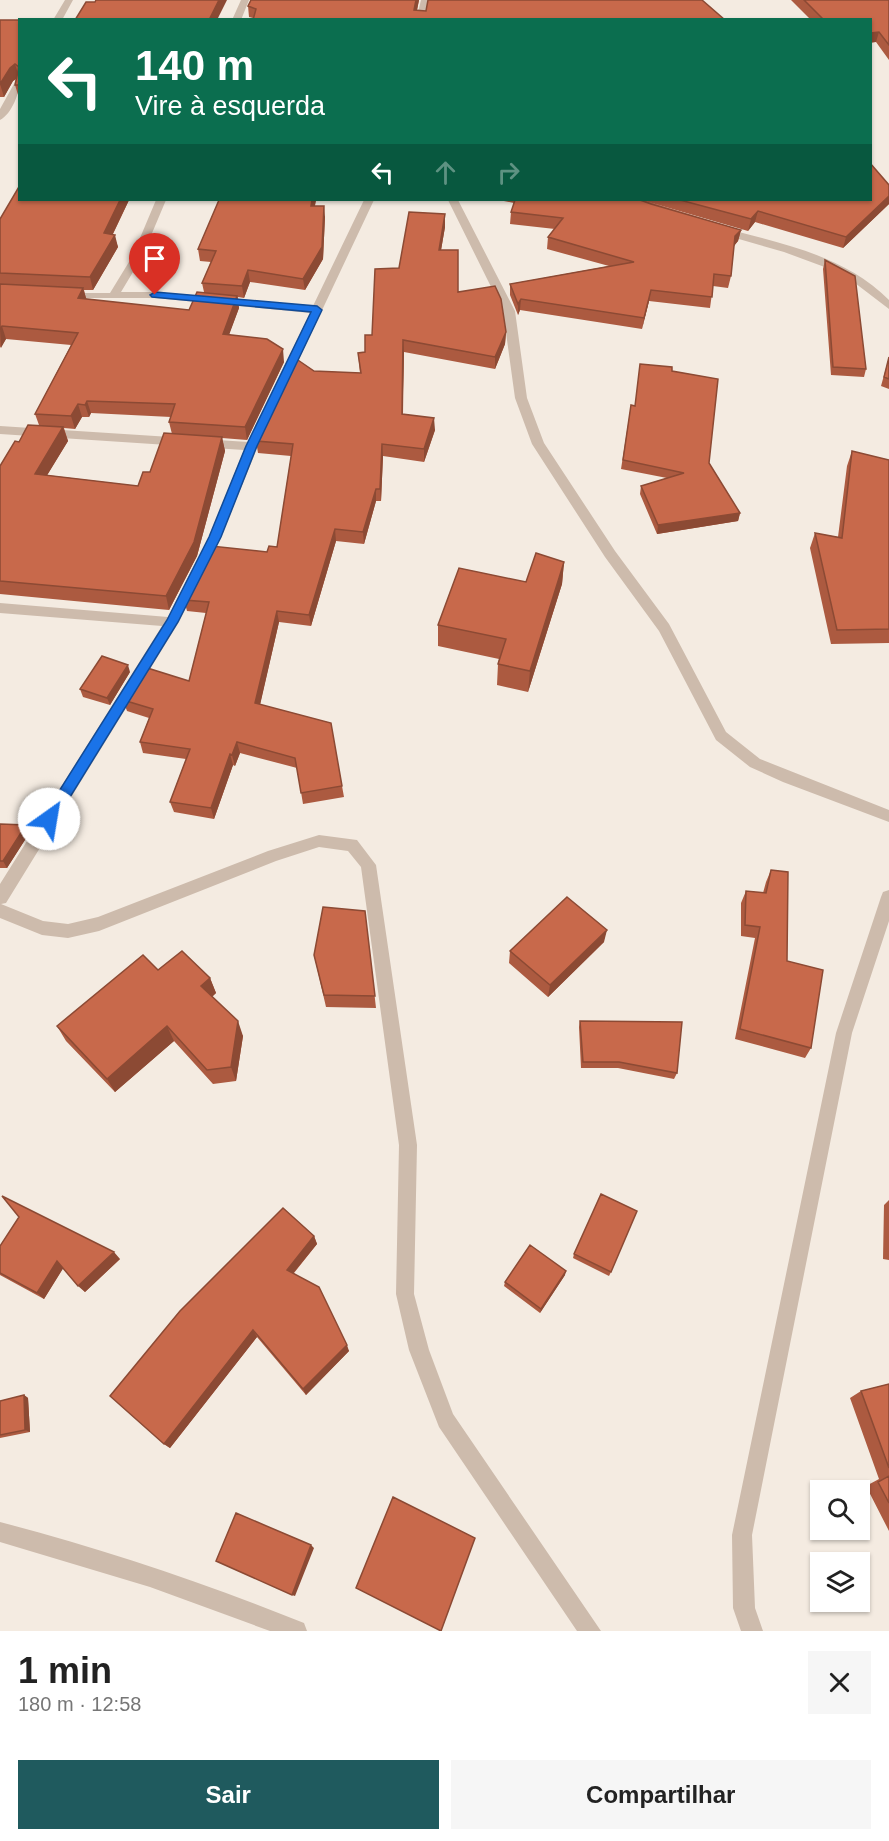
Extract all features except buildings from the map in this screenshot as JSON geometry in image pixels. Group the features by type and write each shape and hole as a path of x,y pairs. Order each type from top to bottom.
{"street":[{"path":"58,18 69,0"},
{"path":"237,18 245,0"},
{"path":"420,18 424,0"},
{"path":"0,117 18,86"},
{"path":"113,296 137,257 161,201"},
{"path":"0,898 172,622 215,537 252,446 369,201"},
{"path":"454,201 509,311 521,398 538,444 610,554 664,628 721,736 755,763 788,778 889,816"},
{"path":"714,228 814,259 846,272 884,299 889,306"},
{"path":"57,295 155,295 317,310"},
{"path":"0,430 252,446"},
{"path":"0,608 172,622"},
{"path":"0,911 42,928 68,931 99,924 273,856 319,841 352,845 368,865 408,1145 405,1294 419,1350 446,1420 590,1631"},
{"path":"752,1631 744,1608 742,1535 844,1033 889,897"},
{"path":"0,1532 81,1553 240,1608 296,1631"}],"route":[{"path":"49,819 172,622 215,537 252,446 317,310 155,295"}]}
